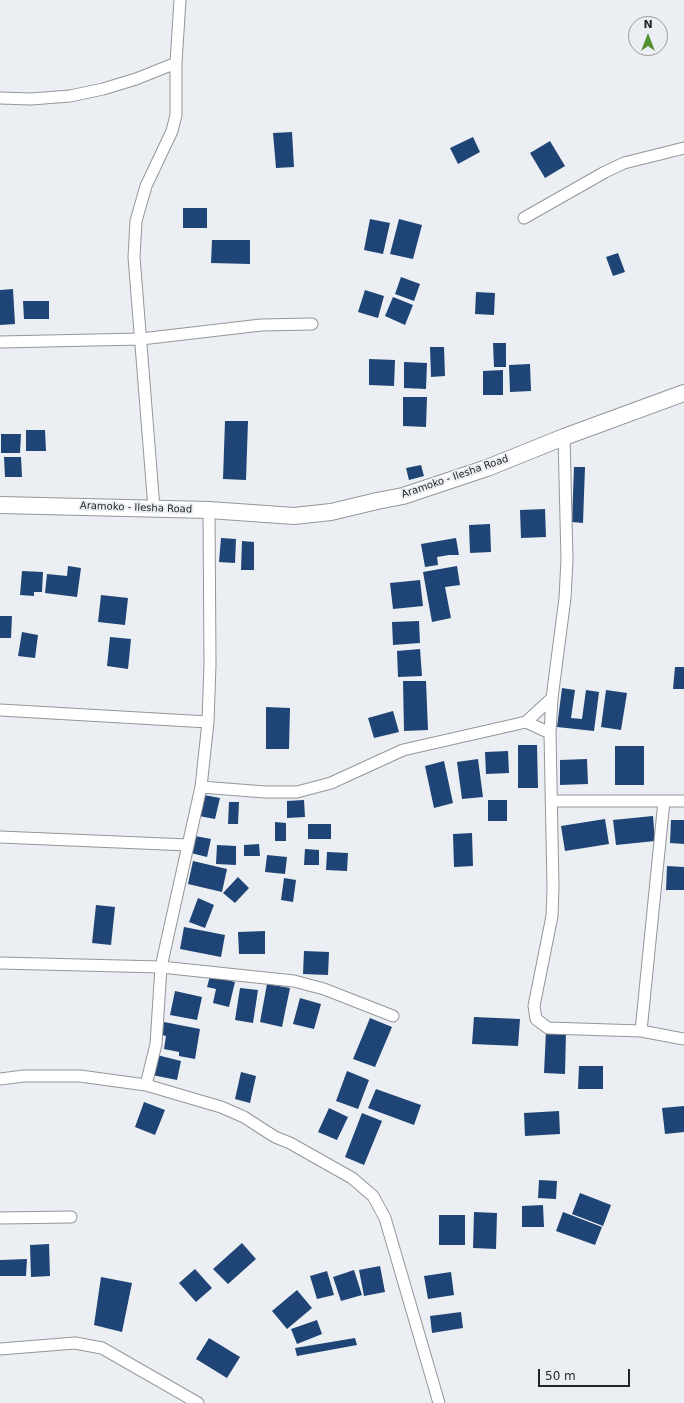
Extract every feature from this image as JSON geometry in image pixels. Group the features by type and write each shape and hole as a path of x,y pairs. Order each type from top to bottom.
{"main road":[{"name":"Aramoko - Ilesha Road","path":"0,505 209,510 294,516 331,512 403,496 487,468 564,437 684,393"}],"street":[{"path":"154,508 134,257 136,221 146,186 172,131 176,115 176,63 180,0"},
{"path":"0,98 30,99 70,96 103,89 136,79 176,63"},
{"path":"524,218 605,172 624,163 684,148"},
{"path":"0,342 141,339 261,325 312,324"},
{"path":"564,437 567,560 565,598 552,698 550,733 553,888 552,916 534,1006 536,1019 548,1028 641,1031 684,1039"},
{"path":"146,1086 156,1044 161,967 201,787 208,722 210,664 209,510"},
{"path":"201,787 265,792 297,792 331,783 403,750 526,722 552,698"},
{"path":"0,710 208,722"},
{"path":"526,722 550,733"},
{"path":"551,801 684,801"},
{"path":"641,1031 664,801"},
{"path":"0,837 188,845"},
{"path":"0,963 161,967 294,980 324,989 393,1016"},
{"path":"0,1079 24,1076 80,1076 146,1086 220,1107 244,1117 275,1136 352,1178 373,1196 385,1218 439,1403"},
{"path":"0,1218 71,1217"},
{"path":"0,1349 75,1343 102,1348 198,1403"}],"building":[{"path":"292,132 294,167 276,168 273,133"},
{"path":"473,137 480,152 458,164 450,148"},
{"path":"550,141 565,166 545,178 530,153"},
{"path":"183,208 207,208 207,228 183,228"},
{"path":"370,219 390,223 383,254 364,250"},
{"path":"399,219 422,225 413,259 390,254"},
{"path":"212,240 250,240 250,264 211,263"},
{"path":"618,253 625,272 613,276 606,257"},
{"path":"401,277 420,284 414,301 395,294"},
{"path":"13,289 15,324 0,325 0,290"},
{"path":"365,290 384,296 378,318 358,312"},
{"path":"476,292 495,293 494,315 475,314"},
{"path":"393,297 413,305 405,325 385,316"},
{"path":"23,301 49,301 49,319 24,319"},
{"path":"493,343 506,343 506,367 494,367"},
{"path":"430,347 444,347 445,376 431,377"},
{"path":"369,359 395,360 394,386 369,385"},
{"path":"404,362 427,363 426,389 404,388"},
{"path":"530,364 531,391 510,392 509,365"},
{"path":"503,370 503,395 483,395 483,371"},
{"path":"403,397 427,397 426,427 403,426"},
{"path":"225,421 248,421 246,480 223,479"},
{"path":"26,430 45,430 46,451 26,451"},
{"path":"1,434 21,434 20,453 1,453"},
{"path":"4,457 21,457 22,477 5,477"},
{"path":"421,465 424,476 409,480 406,468"},
{"path":"574,467 585,467 583,523 572,522"},
{"path":"545,509 546,537 521,538 520,510"},
{"path":"490,524 491,552 470,553 469,525"},
{"path":"221,538 236,539 235,563 219,562"},
{"path":"456,538 459,555 437,557 438,565 425,567 421,544"},
{"path":"242,541 254,542 254,570 241,570"},
{"path":"68,566 81,568 77,597 45,593 47,574 67,576"},
{"path":"457,566 460,585 445,587 451,618 432,622 423,572"},
{"path":"22,571 43,572 42,592 34,592 34,596 20,595"},
{"path":"420,580 423,606 393,609 390,583"},
{"path":"101,595 128,598 125,625 98,622"},
{"path":"0,616 12,616 11,638 0,638"},
{"path":"419,621 420,643 393,645 392,622"},
{"path":"22,632 38,635 35,658 18,656"},
{"path":"110,637 131,639 128,669 107,666"},
{"path":"420,649 422,676 398,677 397,651"},
{"path":"675,667 684,667 684,689 673,689"},
{"path":"403,681 426,681 428,730 404,731"},
{"path":"562,688 575,690 571,718 582,719 586,690 599,692 594,731 557,727"},
{"path":"606,690 627,693 621,730 601,727"},
{"path":"266,707 290,708 289,749 266,749"},
{"path":"393,711 399,732 374,738 368,718"},
{"path":"518,745 537,745 538,788 518,788"},
{"path":"615,746 644,746 644,785 615,785"},
{"path":"508,751 509,773 486,774 485,752"},
{"path":"478,759 483,797 462,799 457,762"},
{"path":"587,759 588,784 560,785 560,760"},
{"path":"444,761 453,803 434,808 425,766"},
{"path":"204,795 220,798 215,819 199,816"},
{"path":"304,800 305,817 287,818 287,801"},
{"path":"488,800 507,800 507,821 488,821"},
{"path":"229,802 239,802 238,824 228,824"},
{"path":"653,816 655,841 616,845 613,820"},
{"path":"605,819 609,844 565,851 561,826"},
{"path":"671,820 684,820 684,844 670,843"},
{"path":"275,822 286,823 286,841 275,841"},
{"path":"308,824 331,824 331,839 308,839"},
{"path":"472,833 473,866 454,867 453,834"},
{"path":"195,836 211,839 207,857 191,853"},
{"path":"259,844 260,856 244,856 244,845"},
{"path":"217,845 236,846 236,865 216,864"},
{"path":"305,849 319,850 319,865 304,865"},
{"path":"327,852 348,853 347,871 326,870"},
{"path":"267,855 287,857 285,874 265,872"},
{"path":"193,861 227,869 222,892 188,884"},
{"path":"667,866 684,867 684,890 666,890"},
{"path":"238,877 249,888 235,903 223,893"},
{"path":"284,878 296,880 293,902 281,900"},
{"path":"198,898 214,905 205,928 189,922"},
{"path":"96,905 115,907 111,945 92,943"},
{"path":"184,927 225,935 221,957 180,949"},
{"path":"265,931 265,954 239,954 238,932"},
{"path":"304,951 329,952 328,975 303,974"},
{"path":"210,976 235,982 229,1007 213,1003 216,989 207,987"},
{"path":"267,984 290,988 282,1027 260,1022"},
{"path":"240,988 258,990 253,1023 235,1020"},
{"path":"175,991 202,997 197,1020 170,1015"},
{"path":"300,998 321,1004 314,1029 293,1024"},
{"path":"474,1017 520,1019 518,1046 472,1044"},
{"path":"370,1018 392,1027 375,1067 353,1059"},
{"path":"164,1022 200,1029 195,1059 179,1056 179,1052 164,1049 166,1036 162,1035"},
{"path":"546,1031 566,1031 565,1074 544,1073"},
{"path":"157,1055 181,1061 177,1080 152,1075"},
{"path":"579,1066 603,1066 603,1089 578,1089"},
{"path":"347,1071 369,1080 358,1109 336,1101"},
{"path":"241,1072 256,1076 250,1103 235,1099"},
{"path":"376,1089 421,1105 414,1125 368,1108"},
{"path":"144,1102 165,1110 155,1135 135,1127"},
{"path":"684,1106 684,1132 665,1134 662,1108"},
{"path":"329,1108 348,1117 337,1140 318,1132"},
{"path":"559,1111 560,1134 525,1136 524,1113"},
{"path":"362,1113 382,1121 364,1165 345,1157"},
{"path":"539,1180 557,1181 556,1199 538,1198"},
{"path":"580,1193 611,1205 603,1226 572,1214"},
{"path":"543,1205 544,1227 522,1227 522,1206"},
{"path":"474,1212 497,1213 496,1249 473,1248"},
{"path":"563,1212 602,1227 595,1245 556,1231"},
{"path":"439,1215 465,1215 465,1245 439,1245"},
{"path":"242,1243 256,1259 228,1284 213,1269"},
{"path":"49,1244 50,1276 31,1277 30,1245"},
{"path":"27,1259 26,1276 0,1276 0,1260"},
{"path":"380,1266 385,1292 364,1296 359,1270"},
{"path":"195,1269 212,1288 196,1302 179,1283"},
{"path":"354,1270 362,1295 341,1301 333,1277"},
{"path":"327,1271 334,1295 317,1299 310,1276"},
{"path":"451,1272 454,1295 428,1299 424,1276"},
{"path":"101,1277 132,1283 122,1332 94,1325"},
{"path":"297,1290 312,1308 287,1329 272,1311"},
{"path":"461,1312 463,1328 432,1333 430,1316"},
{"path":"317,1320 322,1334 297,1344 291,1329"},
{"path":"209,1338 240,1357 227,1378 196,1359"},
{"path":"355,1338 357,1345 297,1356 295,1348"}]}
